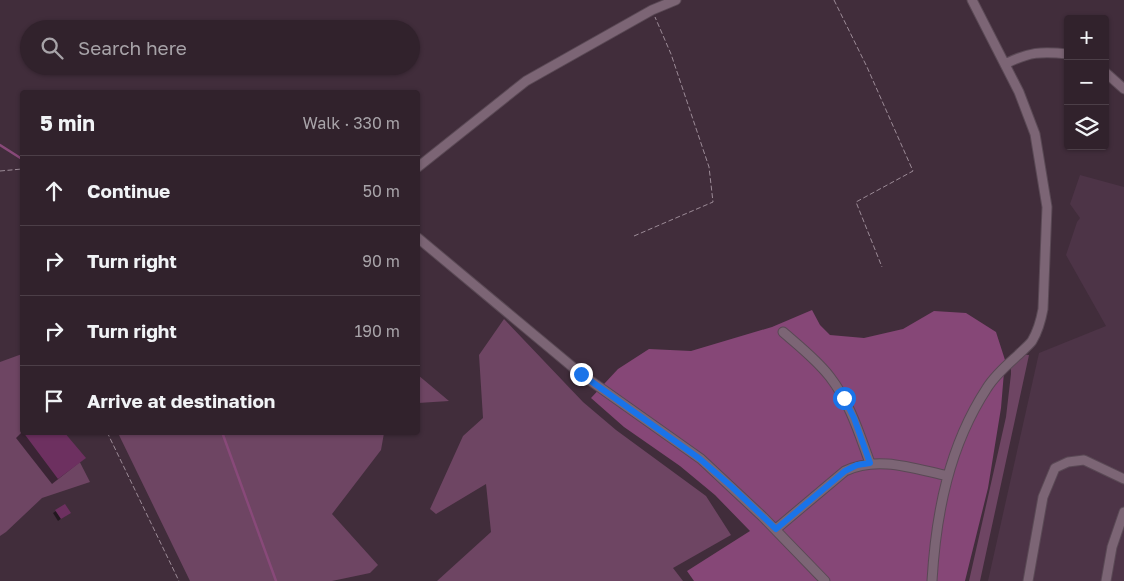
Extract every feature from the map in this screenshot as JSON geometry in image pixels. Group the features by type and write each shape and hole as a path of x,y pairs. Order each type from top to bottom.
{"street":[{"path":"420,165 526,81 652,10 676,0"},
{"path":"932,581 939,509 954,454 972,413 988,386 1000,371 1031,343 1041,322 1043,309 1047,207 1035,134 1019,92 972,0"},
{"path":"1005,64 1024,55 1046,51 1064,53"},
{"path":"1109,76 1124,89"},
{"path":"420,240 581,374 700,459 776,529 825,581"},
{"path":"783,332 812,358 844,398 854,418 870,463"},
{"path":"1028,581 1043,497 1055,468 1068,462 1084,460 1124,479"},
{"path":"776,529 845,471 857,465 884,463 948,476"},
{"path":"1106,581 1112,547 1124,512"}],"path":[{"path":"834,0 913,170 856,202 882,267"},
{"path":"634,236 713,202 709,167 671,54 652,10"},
{"path":"0,171 20,169"},
{"path":"108,435 179,581"}],"shaded area":[{"path":"1080,175 1124,187 1124,581 988,581 1039,353 1106,326 1066,255 1080,218 1070,204"},
{"path":"812,310 820,325 830,335 864,338 903,329 934,311 966,313 996,332 1005,360 1001,408 988,488 965,581 694,581 687,571 750,531 715,495 680,466 624,427 591,398 618,369 649,349 691,351 772,327"},
{"path":"504,319 583,402 616,430 706,496 731,535 673,568 683,581 437,581 491,532 486,484 436,514 430,509 463,436 483,418 479,355"},
{"path":"1011,354 1029,355 980,581 969,581 1006,417 1011,374"},
{"path":"20,355 20,435 66,435 90,482 42,498 0,536 0,362"},
{"path":"420,377 449,401 420,403"},
{"path":"119,435 384,435 381,450 332,514 378,565 370,573 332,581 190,581"}],"building":[{"path":"25,435 67,435 86,458 58,479"},
{"path":"65,504 71,513 61,519 55,510"}],"waterway":[{"path":"0,145 20,158"},
{"path":"223,435 276,581"}],"route":[{"path":"581,374 700,459 776,529 845,471 857,465 870,463 854,418 844,398"}]}
